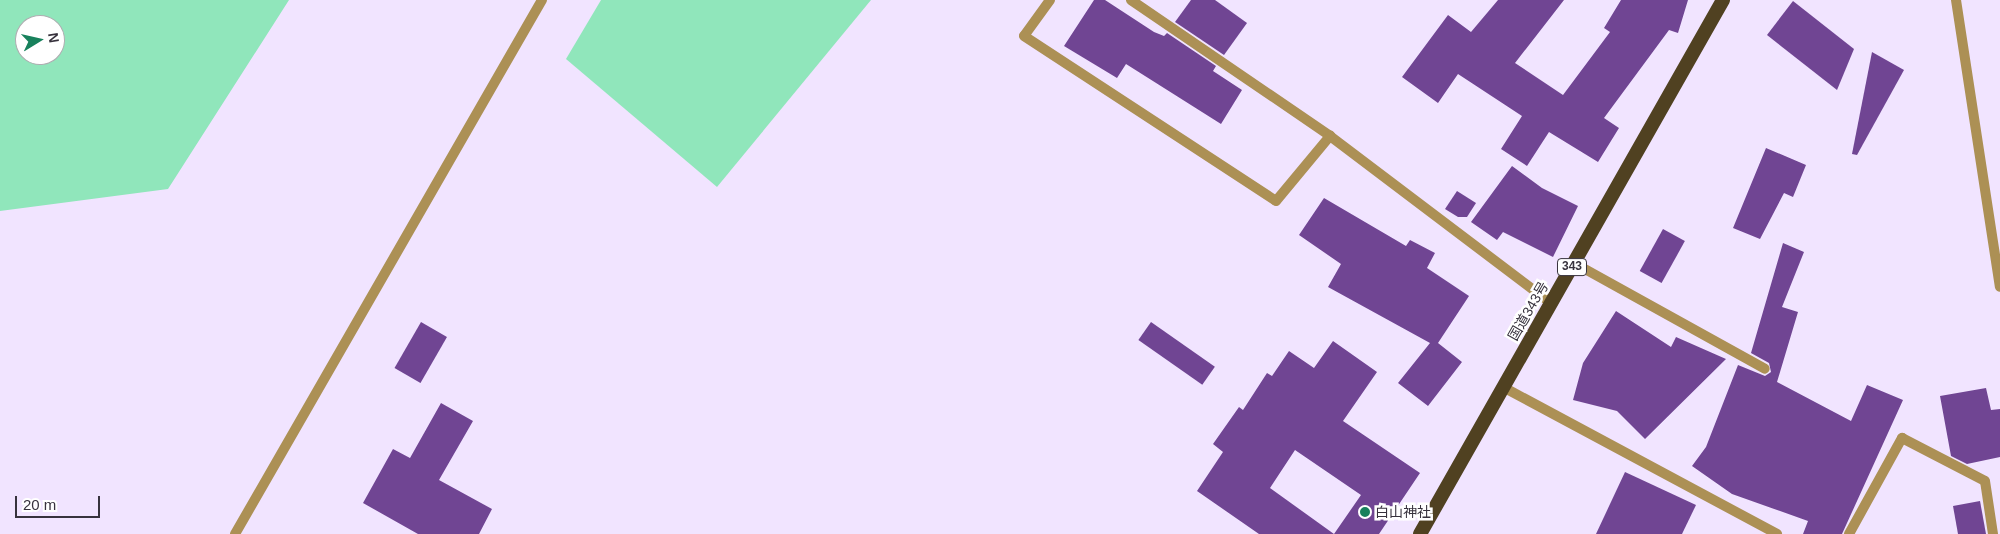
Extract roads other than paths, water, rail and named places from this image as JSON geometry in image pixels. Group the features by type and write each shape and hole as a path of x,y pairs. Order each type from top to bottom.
{"highway":[{"name":"国道343号","path":"1420,534 1723,0"}],"street":[{"path":"235,534 542,0"},
{"path":"1050,0 1024,36 1276,201 1330,136"},
{"path":"1131,0 1330,136 1551,304"},
{"path":"1956,0 2000,287"},
{"path":"1574,263 1765,369"},
{"path":"1503,387 1778,534"},
{"path":"1849,534 1902,438 1985,481 1993,534"}],"place":[{"name":"白山神社","path":"1365,512"}]}
